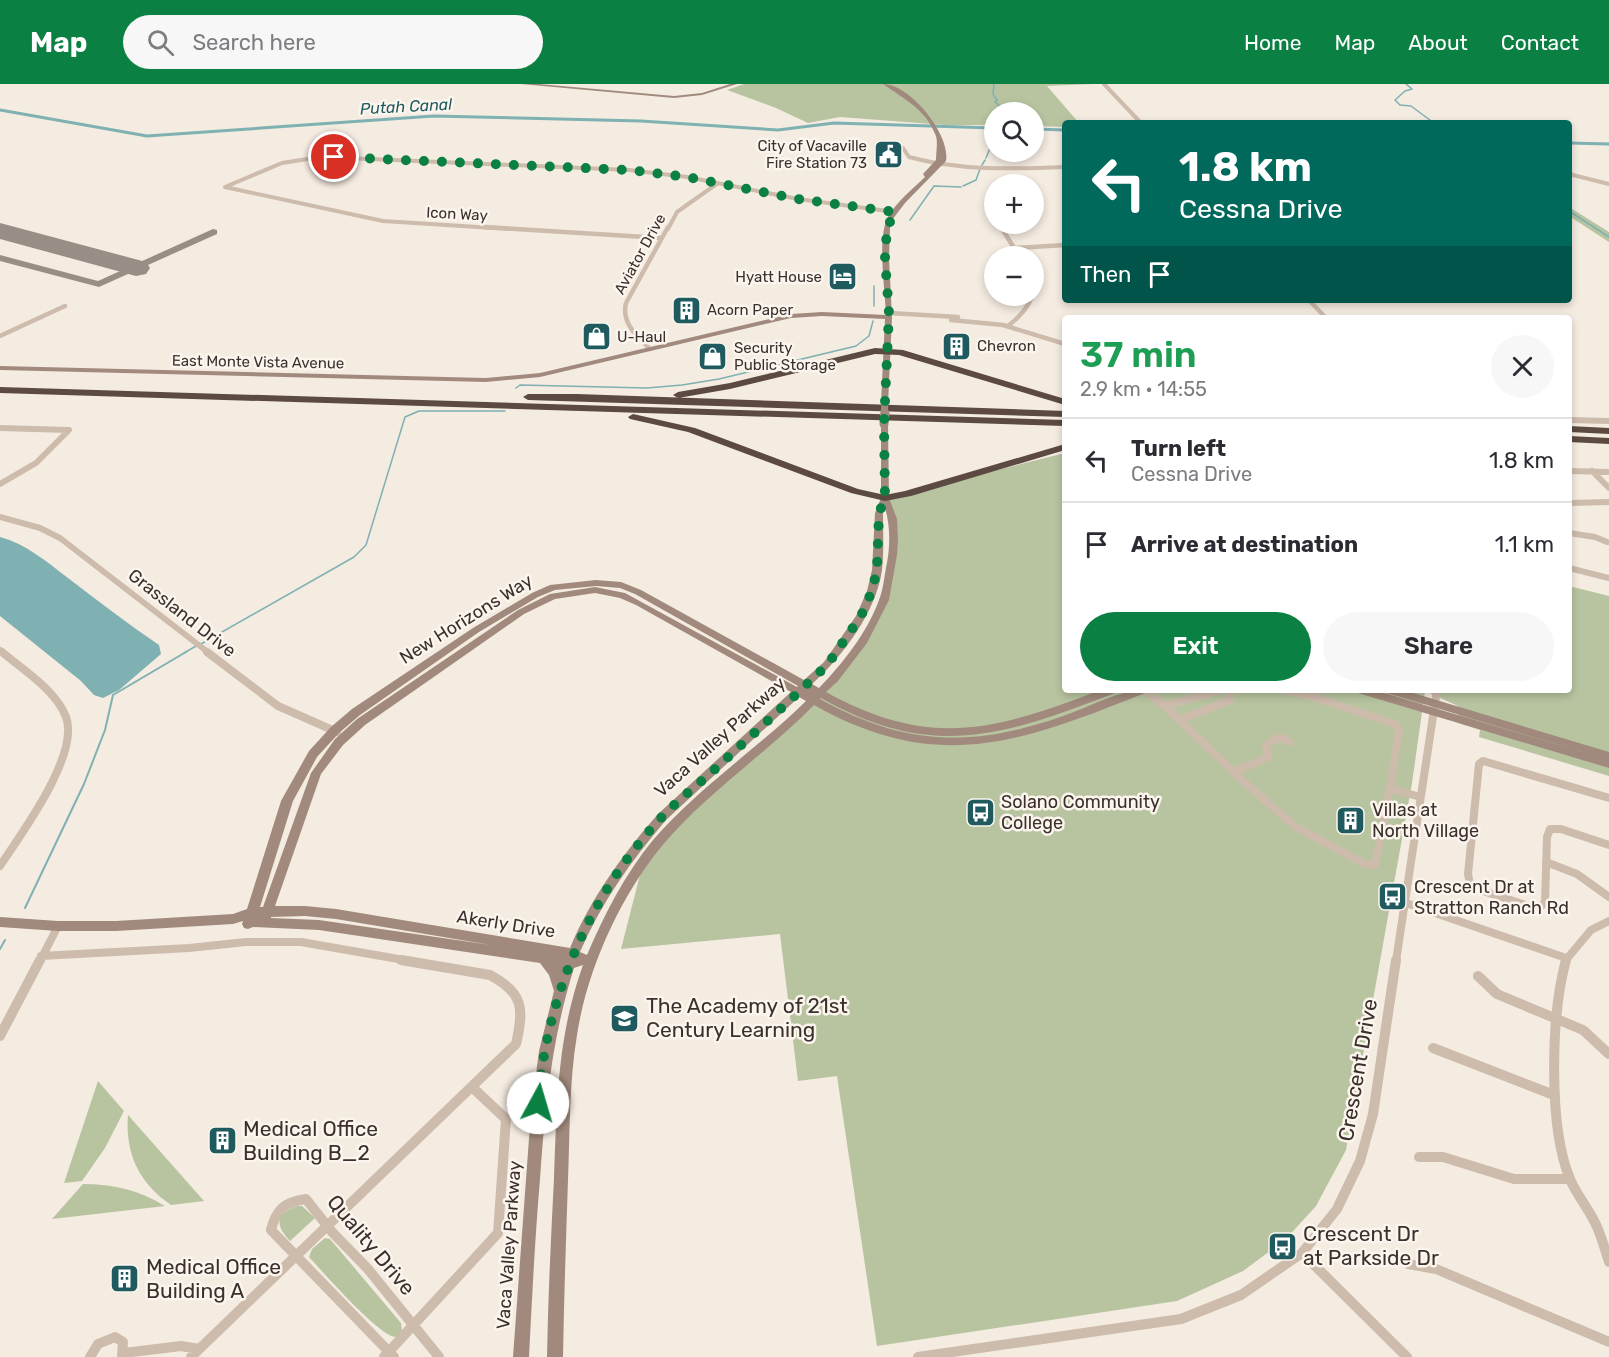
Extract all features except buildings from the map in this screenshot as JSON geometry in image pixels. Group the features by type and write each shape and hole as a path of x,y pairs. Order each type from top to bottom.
{"highway":[{"path":"528,397 641,397 696,393 886,350 900,352 1062,401"},
{"path":"0,380 1062,414"},
{"path":"0,390 1062,423"},
{"path":"535,407 631,416 676,425 855,491 885,498 906,495 1062,448"},
{"path":"1572,429 1609,431"},
{"path":"1572,439 1609,441"}],"street":[{"path":"523,84 671,97 692,96 735,84"},
{"path":"552,84 666,94 714,91"},
{"name":"Vaca Valley Parkway","path":"521,1357 540,1081 549,1032 572,958 605,892 647,834 662,817 838,653 866,608 877,570 879,513 885,498 884,424 889,315 886,237 889,220 928,177 926,174 939,163 940,157 939,140 915,103 885,84"},
{"path":"1104,84 1139,120"},
{"path":"903,148 913,159 939,163 1003,169 1062,167"},
{"name":"Icon Way","path":"661,238 383,221 225,187 277,165 328,157 619,169 718,183"},
{"path":"1572,175 1609,184"},
{"path":"718,183 789,198 895,212"},
{"name":"Aviator Drive","path":"648,347 625,322 624,308 677,212 718,183"},
{"path":"1044,246 1062,245"},
{"path":"1312,303 1323,315"},
{"path":"0,336 65,306"},
{"path":"1008,326 1027,306"},
{"path":"761,322 809,310"},
{"name":"East Monte Vista Avenue","path":"0,368 457,379 515,378 540,375 782,313 809,310 889,315"},
{"name":"East Monte Vista Avenue","path":"648,347 805,314 889,315"},
{"path":"889,315 974,321"},
{"path":"889,315 954,317 1008,326 1062,343"},
{"path":"1572,420 1609,421"},
{"path":"0,428 69,430 36,463 0,484"},
{"path":"1572,471 1609,472"},
{"path":"1592,471 1609,488"},
{"name":"Vaca Valley Parkway","path":"555,1357 564,1084 576,1007 591,963 630,884 658,843 691,808 816,696 840,671 866,638 887,597 891,576 892,511 885,498"},
{"path":"1572,503 1609,502"},
{"name":"Grassland Drive","path":"0,517 40,528 60,538 278,706 340,733"},
{"path":"1572,534 1595,537 1607,542"},
{"path":"1572,569 1609,578"},
{"name":"New Horizons Way","path":"250,918 287,801 313,754 340,733 521,612 554,596 583,591 609,592 639,603 816,696"},
{"path":"0,650 54,699 67,718 69,744 55,777 0,866"},
{"path":"816,696 877,722 913,730 952,734 990,731 1023,724 1104,693"},
{"path":"816,696 870,729 932,741 962,743 984,742 1025,734 1135,693"},
{"path":"1147,693 1166,706 1234,772 1296,827 1372,866 1375,865 1399,727 1389,721 1293,693"},
{"path":"1166,706 1211,693"},
{"path":"1180,720 1230,700 1230,693"},
{"path":"1374,693 1609,756"},
{"path":"1398,693 1434,708 1609,764"},
{"name":"Crescent Drive","path":"918,1357 1181,1320 1241,1295 1302,1253 1337,1209 1360,1161 1373,1114 1403,902 1436,693"},
{"name":"New Horizons Way","path":"265,917 316,773 340,733"},
{"path":"1234,772 1268,757 1266,745 1280,737 1290,742"},
{"path":"1609,798 1496,763 1484,761 1479,764 1468,874 1470,884 1480,890 1537,909 1545,903 1547,837 1550,829 1561,829 1609,844"},
{"path":"1390,788 1420,797"},
{"path":"1546,862 1577,874 1609,897"},
{"path":"1403,902 1566,958"},
{"name":"Akerly Drive","path":"0,922 116,927 336,914 591,963"},
{"name":"Akerly Drive","path":"265,917 545,960 572,958"},
{"path":"1609,921 1591,930 1566,958 1557,1018 1554,1095 1557,1135 1570,1179 1597,1226 1609,1262"},
{"path":"0,1035 58,926"},
{"path":"41,956 189,948 246,942 302,942 490,975 502,980 515,992 520,1003 522,1019 516,1044 195,1353 181,1346 123,1355 123,1342 120,1338 110,1337 98,1344 90,1357"},
{"path":"545,960 555,973 561,991"},
{"path":"1478,976 1497,994 1583,1030 1609,1054"},
{"path":"1433,1048 1554,1095"},
{"path":"389,1355 498,1233 506,1119 472,1087"},
{"path":"1419,1157 1443,1157 1514,1179 1570,1179"},
{"name":"Quality Drive","path":"389,1355 271,1230 274,1215 289,1201 306,1199 368,1269 439,1357"},
{"path":"1302,1253 1407,1357"},
{"path":"1408,1264 1436,1269 1609,1342"}],"green space":[{"path":"744,84 1093,84 1047,86 1076,120 1062,120 1062,127 1044,126 1044,102 984,102 984,125 945,125 840,117 808,123 776,108 727,90"},
{"path":"1572,209 1609,232 1609,242 1572,218"},
{"path":"1062,454 1062,693 1425,693 1412,783 1346,1150 1316,1206 1285,1240 1243,1271 1177,1301 877,1346 837,1076 798,1081 780,934 621,949 643,863 691,808 825,687 874,624 893,549 885,498"},
{"path":"1572,587 1609,596 1609,776 1479,737 1480,730 1458,723 1458,706 1429,693 1572,693"},
{"path":"98,1081 124,1111 105,1148 82,1181 64,1183"},
{"path":"128,1115 204,1201 171,1205 150,1187 136,1166 132,1155"},
{"path":"83,1184 125,1189 165,1206 52,1219"},
{"path":"297,1206 302,1206 315,1218 290,1241 282,1230 280,1220 281,1216"},
{"path":"325,1238 330,1239 401,1323 402,1331 397,1337 389,1335 366,1317 309,1257 312,1249"}],"water":[{"path":"0,537 19,544 44,560 159,645 161,654 119,690 103,698 94,695 81,681 0,616"}],"waterway":[{"path":"994,84 993,94 997,100 995,102"},
{"path":"1406,84 1412,89 1405,91 1395,100 1400,105 1411,106 1430,120"},
{"name":"Putah Canal","path":"0,110 147,136 434,116 641,121 778,130 834,123 984,128"},
{"path":"1044,129 1062,130"},
{"path":"1572,143 1609,144"},
{"path":"963,186 976,180 980,169"},
{"path":"910,220 934,186 961,187"},
{"path":"1572,213 1609,237"},
{"path":"874,286 874,306"},
{"path":"516,388 520,385 647,388 719,379 856,346 869,336 873,321"},
{"path":"201,644 354,557 366,545 405,417 419,411 505,411"},
{"path":"184,653 196,646"},
{"path":"25,908 84,784 105,730 113,695 186,652"},
{"path":"0,949 5,940"}],"taxiway":[{"path":"0,258 99,284 213,232"}],"runway":[{"path":"0,231 136,268"}],"place":[{"name":"City of Vacaville Fire Station 73","path":"888,155"},
{"name":"Hyatt House","path":"843,277"},
{"name":"Acorn Paper","path":"686,310"},
{"name":"U-Haul","path":"596,337"},
{"name":"Chevron","path":"956,346"},
{"name":"Security Public Storage","path":"713,357"},
{"name":"Solano Community College","path":"980,812"},
{"name":"Villas at North Village","path":"1351,820"},
{"name":"Crescent Dr at Stratton Ranch Rd","path":"1393,897"},
{"name":"The Academy of 21st Century Learning","path":"625,1018"},
{"name":"Medical Office Building B_2","path":"222,1141"},
{"name":"Crescent Dr at Parkside Dr","path":"1282,1246"},
{"name":"Medical Office Building A","path":"125,1279"}],"route":[{"path":"334,157 629,170 687,177 835,205 895,212 887,228 885,258 889,320 884,424 885,498 879,513 879,550 875,582 866,608 845,643 828,664 662,817 615,876 591,915 564,980 549,1032 538,1103"}]}
